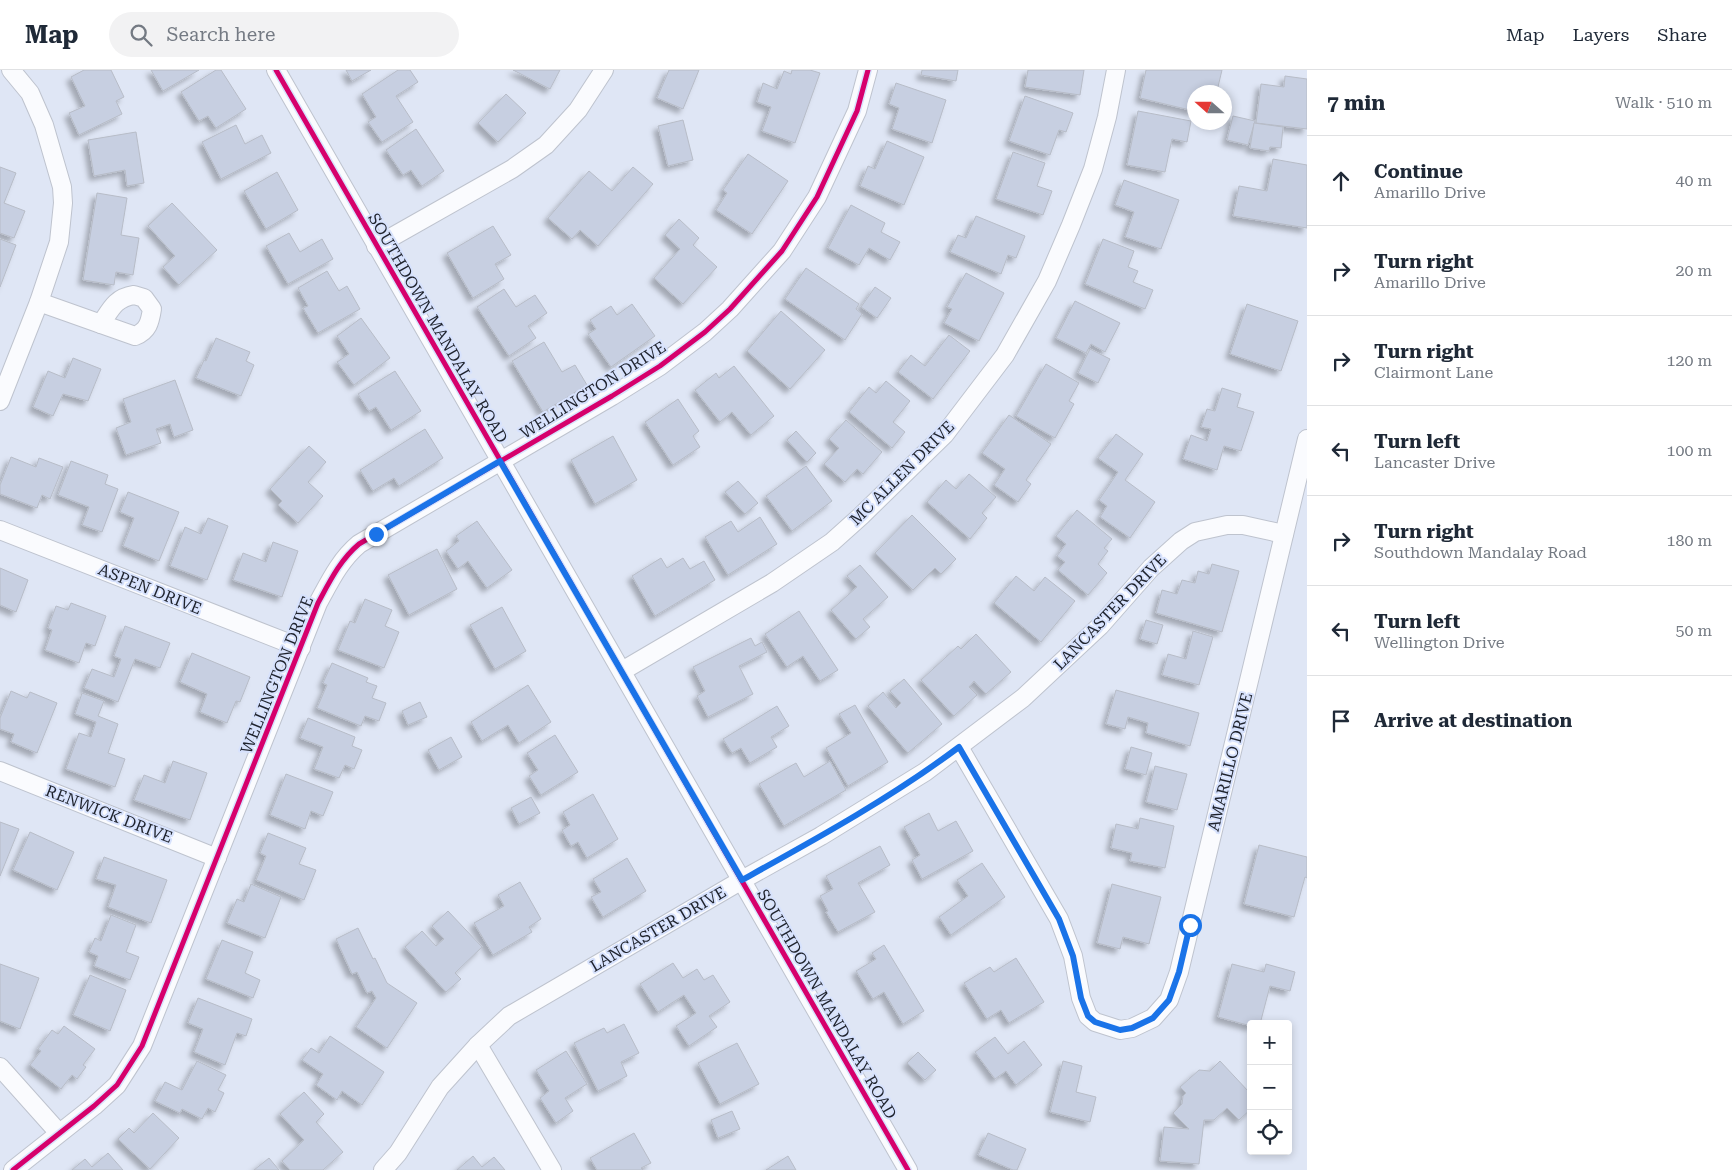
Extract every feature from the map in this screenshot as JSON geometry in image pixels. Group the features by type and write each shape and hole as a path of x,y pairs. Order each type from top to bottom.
{"street":[{"path":"0,402 39,302 59,242 62,202 62,186 44,124 30,93 11,70"},
{"name":"SOUTHDOWN MANDALAY ROAD","path":"276,70 908,1170"},
{"path":"376,246 512,169 546,145 578,110 604,70"},
{"name":"WELLINGTON DRIVE","path":"13,1170 94,1106 117,1085 142,1046 300,648 336,568 348,553 359,544 612,396 660,366 706,332 730,309 782,251 817,197 857,111 868,70"},
{"name":"MC ALLEN DRIVE","path":"622,671 772,584 832,542 945,434 1005,355 1047,281 1093,169 1108,116 1116,70"},
{"path":"39,302 101,324"},
{"name":"AMARILLO DRIVE","path":"959,747 1059,919 1073,956 1081,998 1088,1016 1095,1022 1120,1030 1132,1028 1153,1018 1169,1000 1181,964 1307,439"},
{"name":"LANCASTER DRIVE","path":"383,1170 398,1153 440,1088 478,1045 509,1016 821,836 926,772 1023,698 1100,626 1151,568 1181,541 1195,532 1227,525 1243,525 1284,534"},
{"name":"ASPEN DRIVE","path":"0,530 300,648"},
{"name":"RENWICK DRIVE","path":"0,772 217,858"},
{"path":"478,1045 552,1170"},
{"path":"0,1067 59,1133"}],"building":[{"path":"84,70 111,70 124,97 116,101 122,114 79,135 69,113 85,106 71,77"},
{"path":"151,70 199,70 163,91"},
{"path":"216,70 221,70 246,109 216,128 208,116 199,121 181,92"},
{"path":"346,70 371,70 352,81"},
{"path":"398,70 410,70 418,82 396,96 413,122 382,142 368,122 376,117 362,94"},
{"path":"513,70 560,70 550,89"},
{"path":"669,70 699,70 683,109 657,98"},
{"path":"792,70 810,70 820,73 795,143 762,131 771,107 757,102 763,83 777,89 784,71 791,74"},
{"path":"922,70 958,70 956,81 921,75"},
{"path":"1028,70 1084,70 1080,95 1025,87"},
{"path":"1146,70 1222,70 1218,85 1187,85 1187,109 1140,98"},
{"path":"1285,76 1307,79 1307,129 1256,123 1261,84 1284,87"},
{"path":"896,83 946,100 932,143 892,129 899,108 889,104"},
{"path":"506,94 526,113 498,142 478,123"},
{"path":"1025,96 1073,113 1066,132 1059,130 1050,155 1009,141"},
{"path":"1138,111 1187,120 1187,130 1189,130 1187,142 1172,139 1165,172 1127,165"},
{"path":"1233,116 1255,121 1248,145 1227,140 1230,130 1232,130"},
{"path":"683,120 693,160 668,166 658,126"},
{"path":"1254,123 1283,127 1281,148 1270,147 1269,151 1250,148"},
{"path":"236,125 245,144 262,135 271,153 221,179 202,142"},
{"path":"416,129 444,171 422,186 411,170 403,175 386,150"},
{"path":"136,132 144,183 127,186 125,170 94,176 88,140"},
{"path":"887,141 924,157 904,205 860,186 868,166 875,169"},
{"path":"1013,152 1045,163 1037,186 1052,191 1043,215 996,199"},
{"path":"748,154 788,181 752,234 716,210 727,193 723,190"},
{"path":"1273,159 1307,165 1307,228 1233,216 1239,186 1267,191"},
{"path":"0,167 16,173 4,203 25,211 14,238 0,233"},
{"path":"633,167 653,184 598,246 580,230 572,239 548,218 589,171 612,191"},
{"path":"277,172 298,210 266,229 244,191"},
{"path":"1124,180 1179,200 1161,249 1125,237 1134,212 1115,205"},
{"path":"97,193 127,198 121,235 139,238 133,275 116,272 114,285 83,280"},
{"path":"172,203 217,250 179,285 163,267 175,256 148,226"},
{"path":"851,205 885,223 881,232 900,242 890,260 869,248 859,265 828,248"},
{"path":"976,216 1025,236 1016,258 1008,255 1001,274 950,252 958,235 966,238"},
{"path":"679,219 699,238 693,245 717,267 683,304 654,278 680,249 665,235"},
{"path":"493,226 511,255 495,264 504,279 473,298 447,253"},
{"path":"289,233 300,252 322,239 333,259 288,284 266,246"},
{"path":"0,239 16,245 0,287"},
{"path":"1103,239 1134,251 1128,267 1138,271 1133,282 1153,290 1145,309 1085,284"},
{"path":"806,268 859,304 856,309 862,314 845,340 785,299"},
{"path":"327,271 339,291 347,286 360,309 318,333 303,308 308,306 298,288"},
{"path":"966,273 1004,293 979,341 944,323 952,309 947,307"},
{"path":"875,287 891,298 877,318 861,307"},
{"path":"504,289 516,307 535,295 547,313 528,326 536,338 509,356 477,307"},
{"path":"1075,301 1120,323 1105,352 1091,344 1086,353 1056,338"},
{"path":"632,304 655,336 611,367 588,334 596,329 590,320 611,306 617,315"},
{"path":"1247,304 1298,321 1281,371 1230,354"},
{"path":"781,311 825,350 790,389 747,351"},
{"path":"361,318 390,358 354,385 337,362 349,354 337,336"},
{"path":"949,335 970,351 933,399 898,372 911,355 925,366"},
{"path":"216,338 250,352 246,361 254,365 241,396 196,378"},
{"path":"544,342 562,372 575,365 587,385 543,412 512,361"},
{"path":"1090,349 1110,359 1098,383 1078,373"},
{"path":"73,358 101,369 88,401 63,394 53,416 33,407 48,371 65,378"},
{"path":"1046,364 1079,383 1069,401 1074,404 1055,438 1016,416"},
{"path":"734,366 774,416 751,435 732,412 720,422 695,390 716,373 719,378"},
{"path":"395,371 421,411 391,430 376,407 369,411 358,394"},
{"path":"175,380 193,430 174,437 170,424 156,429 161,443 126,455 116,428 131,422 123,399"},
{"path":"886,381 910,401 893,422 905,432 892,448 849,412 869,387 876,393"},
{"path":"1222,388 1241,394 1237,407 1254,412 1241,451 1224,446 1217,470 1183,459 1191,435 1207,441 1211,429 1201,427 1207,409 1215,411"},
{"path":"678,399 699,431 693,436 700,447 673,465 645,422"},
{"path":"1009,415 1051,444 1026,480 1031,484 1018,502 994,485 1005,469 982,453"},
{"path":"846,420 882,452 863,474 857,469 845,482 824,464 839,448 829,439"},
{"path":"425,429 443,458 399,486 394,478 373,491 360,470"},
{"path":"796,431 816,453 807,462 787,440"},
{"path":"1116,434 1143,454 1125,480 1155,502 1130,538 1100,517 1107,506 1099,500 1118,472 1098,458"},
{"path":"613,436 637,480 595,504 571,460"},
{"path":"309,446 326,462 308,482 323,496 298,523 278,505 282,501 270,489"},
{"path":"11,457 36,467 39,458 63,467 50,499 42,495 37,508 0,494 0,485"},
{"path":"71,461 108,475 105,484 118,489 102,532 82,525 89,507 58,495"},
{"path":"806,466 832,501 792,531 766,496"},
{"path":"969,474 996,497 982,513 987,518 970,539 927,502 946,480 956,489"},
{"path":"738,481 758,503 745,514 725,492"},
{"path":"128,492 179,512 159,561 123,546 134,518 120,512"},
{"path":"1077,510 1112,539 1104,548 1108,551 1098,564 1107,573 1088,595 1058,570 1065,562 1057,556 1066,544 1056,536"},
{"path":"912,515 956,559 941,574 935,568 913,590 875,553"},
{"path":"760,517 777,544 728,575 705,537 731,521 738,532"},
{"path":"208,518 228,526 207,580 170,566 185,527 201,534"},
{"path":"477,521 512,570 487,588 468,561 458,569 446,551 459,541 456,536"},
{"path":"273,542 298,551 282,597 233,580 243,553 266,562"},
{"path":"437,549 457,589 409,615 388,575"},
{"path":"661,558 667,568 683,558 690,569 704,561 715,580 655,616 632,576"},
{"path":"1212,564 1239,571 1222,632 1156,613 1162,590 1177,594 1182,580 1195,583 1198,571 1209,574"},
{"path":"860,565 888,597 863,619 870,627 856,639 831,610 857,587 847,576"},
{"path":"0,568 28,580 16,612 0,605"},
{"path":"1016,576 1034,591 1045,577 1075,601 1041,642 994,603"},
{"path":"365,599 392,610 385,626 399,632 384,668 338,650 350,621 355,623"},
{"path":"71,603 106,616 95,646 86,643 79,663 45,650 52,630 48,628 56,606 68,610"},
{"path":"502,607 526,651 495,669 470,625"},
{"path":"799,611 838,670 820,681 803,656 787,667 765,634"},
{"path":"1146,620 1163,625 1157,644 1140,639"},
{"path":"125,626 170,643 160,668 135,659 118,702 84,688 92,669 114,677 121,659 114,656"},
{"path":"1193,631 1213,637 1199,685 1162,675 1168,654 1186,659"},
{"path":"976,634 1011,672 986,694 974,681 969,687 977,695 954,716 921,680 958,646 961,649"},
{"path":"751,638 755,646 762,642 767,652 739,666 753,694 708,717 697,696 705,691 693,667"},
{"path":"192,653 250,677 240,702 236,701 227,723 200,712 207,694 180,682"},
{"path":"332,663 368,678 366,682 377,686 372,698 386,703 379,721 365,716 361,726 317,708 327,685 323,683"},
{"path":"904,679 942,724 908,753 868,706 883,692 896,708 901,703 890,691"},
{"path":"528,685 551,722 519,743 508,725 482,741 471,722"},
{"path":"1116,690 1199,713 1190,746 1146,733 1148,723 1128,717 1125,729 1106,724"},
{"path":"11,691 27,698 30,692 57,703 37,753 11,742 14,734 0,729 0,718"},
{"path":"82,693 104,701 98,716 118,724 108,753 125,759 115,787 66,769 79,733 91,737 96,722 75,714"},
{"path":"420,702 427,717 408,725 402,711"},
{"path":"855,705 888,762 848,786 826,748 851,733 839,714"},
{"path":"777,706 789,726 771,737 777,747 750,763 741,748 732,753 723,739"},
{"path":"308,718 355,737 352,746 362,750 354,769 345,765 339,778 314,769 323,747 300,738"},
{"path":"555,735 578,772 541,795 529,776 538,770 527,753"},
{"path":"451,737 462,757 439,770 428,750"},
{"path":"1131,747 1152,753 1146,775 1125,769"},
{"path":"173,761 207,773 190,820 134,800 144,775 165,783"},
{"path":"830,761 846,790 784,826 759,784 796,763 804,777"},
{"path":"1155,766 1187,774 1177,810 1146,802"},
{"path":"286,774 333,792 323,816 311,811 305,829 270,815"},
{"path":"593,794 618,839 587,858 578,842 571,846 562,830 570,825 563,812"},
{"path":"531,797 540,813 519,824 511,808"},
{"path":"929,813 938,831 956,821 973,851 922,879 912,860 920,855 904,827"},
{"path":"1140,818 1174,826 1165,868 1130,861 1132,853 1111,848 1116,824 1138,829"},
{"path":"0,822 19,829 0,876"},
{"path":"30,832 74,852 57,890 13,870"},
{"path":"268,833 306,848 299,864 316,870 304,900 256,880 266,856 260,853"},
{"path":"1259,845 1307,857 1307,878 1305,877 1294,917 1244,904"},
{"path":"880,846 890,865 858,883 875,912 838,932 826,912 828,911 820,896 833,889 826,876"},
{"path":"104,857 167,880 151,923 108,907 116,885 96,879"},
{"path":"627,858 646,891 603,917 591,897 601,892 593,879"},
{"path":"982,863 1005,897 951,935 939,917 968,896 957,880"},
{"path":"520,882 541,919 529,927 532,932 493,955 474,923 504,906 498,895"},
{"path":"251,884 281,897 265,938 227,923 237,899 244,902"},
{"path":"1112,884 1161,897 1149,944 1123,937 1120,949 1097,943"},
{"path":"448,911 482,947 455,973 461,979 446,992 405,947 422,931 436,946 444,939 432,926"},
{"path":"111,915 136,925 126,952 139,957 130,980 94,966 98,956 89,952 95,938 101,941"},
{"path":"358,928 387,983 417,1003 387,1048 356,1027 376,998 372,991 367,993 357,972 352,974 336,939"},
{"path":"222,940 253,952 245,973 260,980 253,998 206,979"},
{"path":"884,945 924,1011 903,1024 884,992 873,999 856,971 876,959 872,953"},
{"path":"1016,958 1044,1002 1009,1023 1001,1010 987,1019 964,983 990,967 994,972"},
{"path":"673,963 683,978 697,969 704,980 713,975 730,1002 709,1016 717,1027 689,1046 676,1026 696,1013 684,995 658,1012 640,984"},
{"path":"0,964 39,978 20,1029 0,1021"},
{"path":"1232,964 1264,972 1266,964 1295,972 1290,991 1270,986 1261,1020 1247,1020 1247,1025 1218,1017"},
{"path":"90,975 126,990 110,1031 73,1015"},
{"path":"198,998 252,1019 246,1036 237,1033 225,1065 194,1052 203,1029 188,1023"},
{"path":"624,1024 639,1053 621,1062 627,1076 598,1091 574,1043 604,1028 607,1033"},
{"path":"64,1026 95,1049 83,1065 86,1067 77,1079 72,1075 61,1089 30,1065 41,1051 38,1049 52,1030 58,1034"},
{"path":"330,1036 384,1072 362,1105 342,1091 337,1100 316,1085 323,1074 302,1060 311,1048 319,1053"},
{"path":"995,1037 1008,1054 1024,1041 1042,1065 1016,1085 1006,1071 995,1079 975,1052"},
{"path":"737,1043 759,1084 720,1104 698,1063"},
{"path":"566,1051 587,1084 565,1098 573,1111 556,1123 540,1098 549,1091 536,1070"},
{"path":"918,1052 936,1070 925,1080 907,1063"},
{"path":"197,1061 226,1075 218,1090 224,1093 215,1112 208,1108 202,1119 182,1109 180,1113 155,1101 165,1082 182,1090"},
{"path":"1063,1061 1082,1066 1076,1092 1096,1097 1090,1122 1050,1112"},
{"path":"1220,1061 1247,1090 1247,1113 1239,1120 1227,1108 1214,1120 1204,1120 1199,1164 1160,1161 1164,1127 1189,1129 1173,1113 1182,1104 1183,1096 1186,1093 1180,1087 1199,1070 1210,1071"},
{"path":"304,1092 324,1114 316,1122 343,1152 323,1170 290,1170 282,1161 304,1140 280,1114"},
{"path":"732,1111 740,1129 718,1138 711,1120"},
{"path":"153,1113 179,1138 150,1169 118,1139 129,1128 134,1133"},
{"path":"634,1133 651,1163 641,1168 643,1170 597,1170 590,1158"},
{"path":"988,1133 1026,1149 1017,1170 978,1155"},
{"path":"108,1153 123,1170 72,1170 85,1159 92,1167"},
{"path":"473,1156 482,1167 494,1157 505,1170 457,1170"},
{"path":"788,1156 796,1170 766,1170"},
{"path":"269,1158 279,1170 254,1170"}],"cycle path":[{"path":"276,70 908,1170"},
{"path":"13,1170 94,1106 117,1085 142,1046 318,603 346,557 359,544 660,366 705,332 730,309 782,251 817,197 857,111 868,70"}],"route":[{"path":"376,534 500,461 742,880 821,836 926,772 959,747 1059,919 1073,956 1081,998 1088,1016 1095,1022 1120,1030 1132,1028 1153,1018 1169,1000 1179,972 1190,925"}]}
